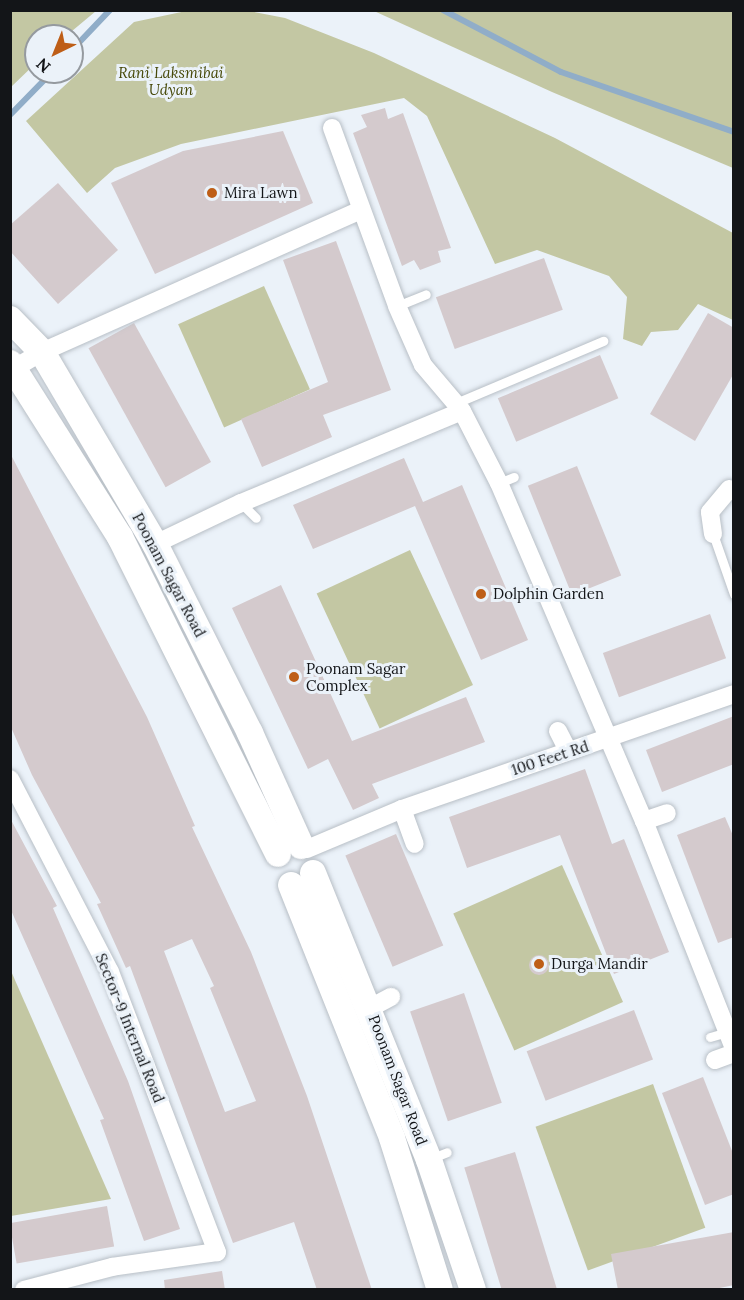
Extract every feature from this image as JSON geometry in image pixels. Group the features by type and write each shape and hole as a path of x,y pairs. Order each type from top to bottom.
{"main road":[{"name":"Poonam Sagar Road","path":"10,319 42,352 155,544 250,733 298,861 392,1138 440,1290"},
{"name":"Poonam Sagar Road","path":"13,366 120,537 298,861 380,1002 438,1156 473,1290"}],"street":[{"path":"332,128 397,306 423,365 459,407 506,480 607,740 644,821 732,1037"},
{"path":"13,366 362,210"},
{"path":"155,544 241,503 459,407"},
{"path":"713,534 710,512 731,488"},
{"name":"100 Feet Rd","path":"298,861 366,824 402,809 568,751 607,740 734,694"},
{"path":"558,731 568,751"},
{"name":"Sector-9 Internal Road","path":"10,779 110,972 217,1252 112,1267 24,1290"},
{"path":"402,809 415,844"},
{"path":"644,821 667,813"},
{"path":"715,1060 734,1053"}],"lane":[{"path":"397,306 426,294"},
{"path":"459,407 603,341"},
{"path":"241,503 256,518"},
{"path":"713,534 734,594"},
{"path":"710,1037 732,1037"}],"green space":[{"path":"11,10 96,10 80,24 24,24 24,75 11,87"},
{"name":"Rani Laksmibai Udyan","path":"191,10 249,11 285,18 374,53 555,138 733,233 733,320 698,304 678,330 651,332 642,346 623,339 627,297 609,276 537,250 495,264 427,116 404,98 181,144 115,168 87,193 26,121 66,84 84,84 84,68 134,22"},
{"path":"374,11 733,11 733,168 552,92"},
{"path":"264,286 310,389 224,427 178,324"},
{"path":"410,550 473,685 380,729 317,594"},
{"path":"562,865 623,1002 514,1050 453,913"},
{"path":"11,971 111,1199 11,1216"},
{"path":"653,1084 705,1228 588,1271 536,1127"}],"building":[{"path":"385,108 388,119 403,113 451,248 438,251 441,262 420,270 414,260 402,266 353,133 367,127 361,115"},
{"name":"Mira Lawn","path":"283,131 313,203 155,274 111,183 183,151"},
{"path":"58,183 118,250 58,304 10,251 10,225"},
{"path":"336,241 391,390 323,415 332,437 262,467 241,419 328,382 283,260"},
{"path":"544,258 563,310 455,349 436,297"},
{"path":"708,313 734,328 734,373 695,441 650,414"},
{"path":"134,323 211,462 166,487 89,348"},
{"path":"600,355 618,398 516,442 498,398"},
{"path":"10,453 147,717 195,826 192,827 251,952 307,1096 372,1290 317,1290 294,1222 233,1243 130,966 126,968 97,904 101,903 32,775 10,725","holes":["192,939 214,986 210,988 256,1101 225,1112 164,951"]},
{"name":"Dolphin Garden","path":"404,458 423,502 462,485 528,640 481,660 415,506 313,549 293,505"},
{"path":"577,466 621,575 572,595 528,486"},
{"path":"281,585 352,741 466,697 485,742 372,784 379,798 353,810 328,759 308,769 232,608"},
{"path":"710,614 726,658 619,697 603,653"},
{"path":"734,716 734,764 662,792 646,750"},
{"path":"585,769 612,844 624,839 669,952 614,974 560,835 467,868 449,817"},
{"path":"725,817 734,838 734,937 718,943 677,835"},
{"path":"10,818 57,906 53,908 128,1081 180,1229 144,1241 100,1120 104,1119 10,908"},
{"path":"396,834 443,945 393,967 345,855"},
{"name":"Durga Mandir","path":"535,955 543,955 549,961 549,969 543,975 535,975 529,969 529,961"},
{"path":"464,993 502,1103 448,1121 410,1012"},
{"path":"634,1010 653,1059 546,1101 527,1051"},
{"path":"703,1077 734,1156 734,1194 705,1205 662,1093"},
{"path":"515,1152 557,1290 502,1290 464,1167"},
{"path":"107,1206 114,1246 17,1264 10,1223"},
{"path":"734,1232 734,1285 710,1290 618,1290 611,1254"},
{"path":"222,1271 225,1290 165,1290 164,1280"}],"waterway":[{"path":"84,37 110,10"},
{"path":"443,10 561,72 734,132"},
{"path":"10,115 40,84"}],"place":[{"name":"Mira Lawn","path":"212,193"},
{"name":"Dolphin Garden","path":"481,594"},
{"name":"Poonam Sagar Complex","path":"294,677"},
{"name":"Durga Mandir","path":"539,964"}]}
